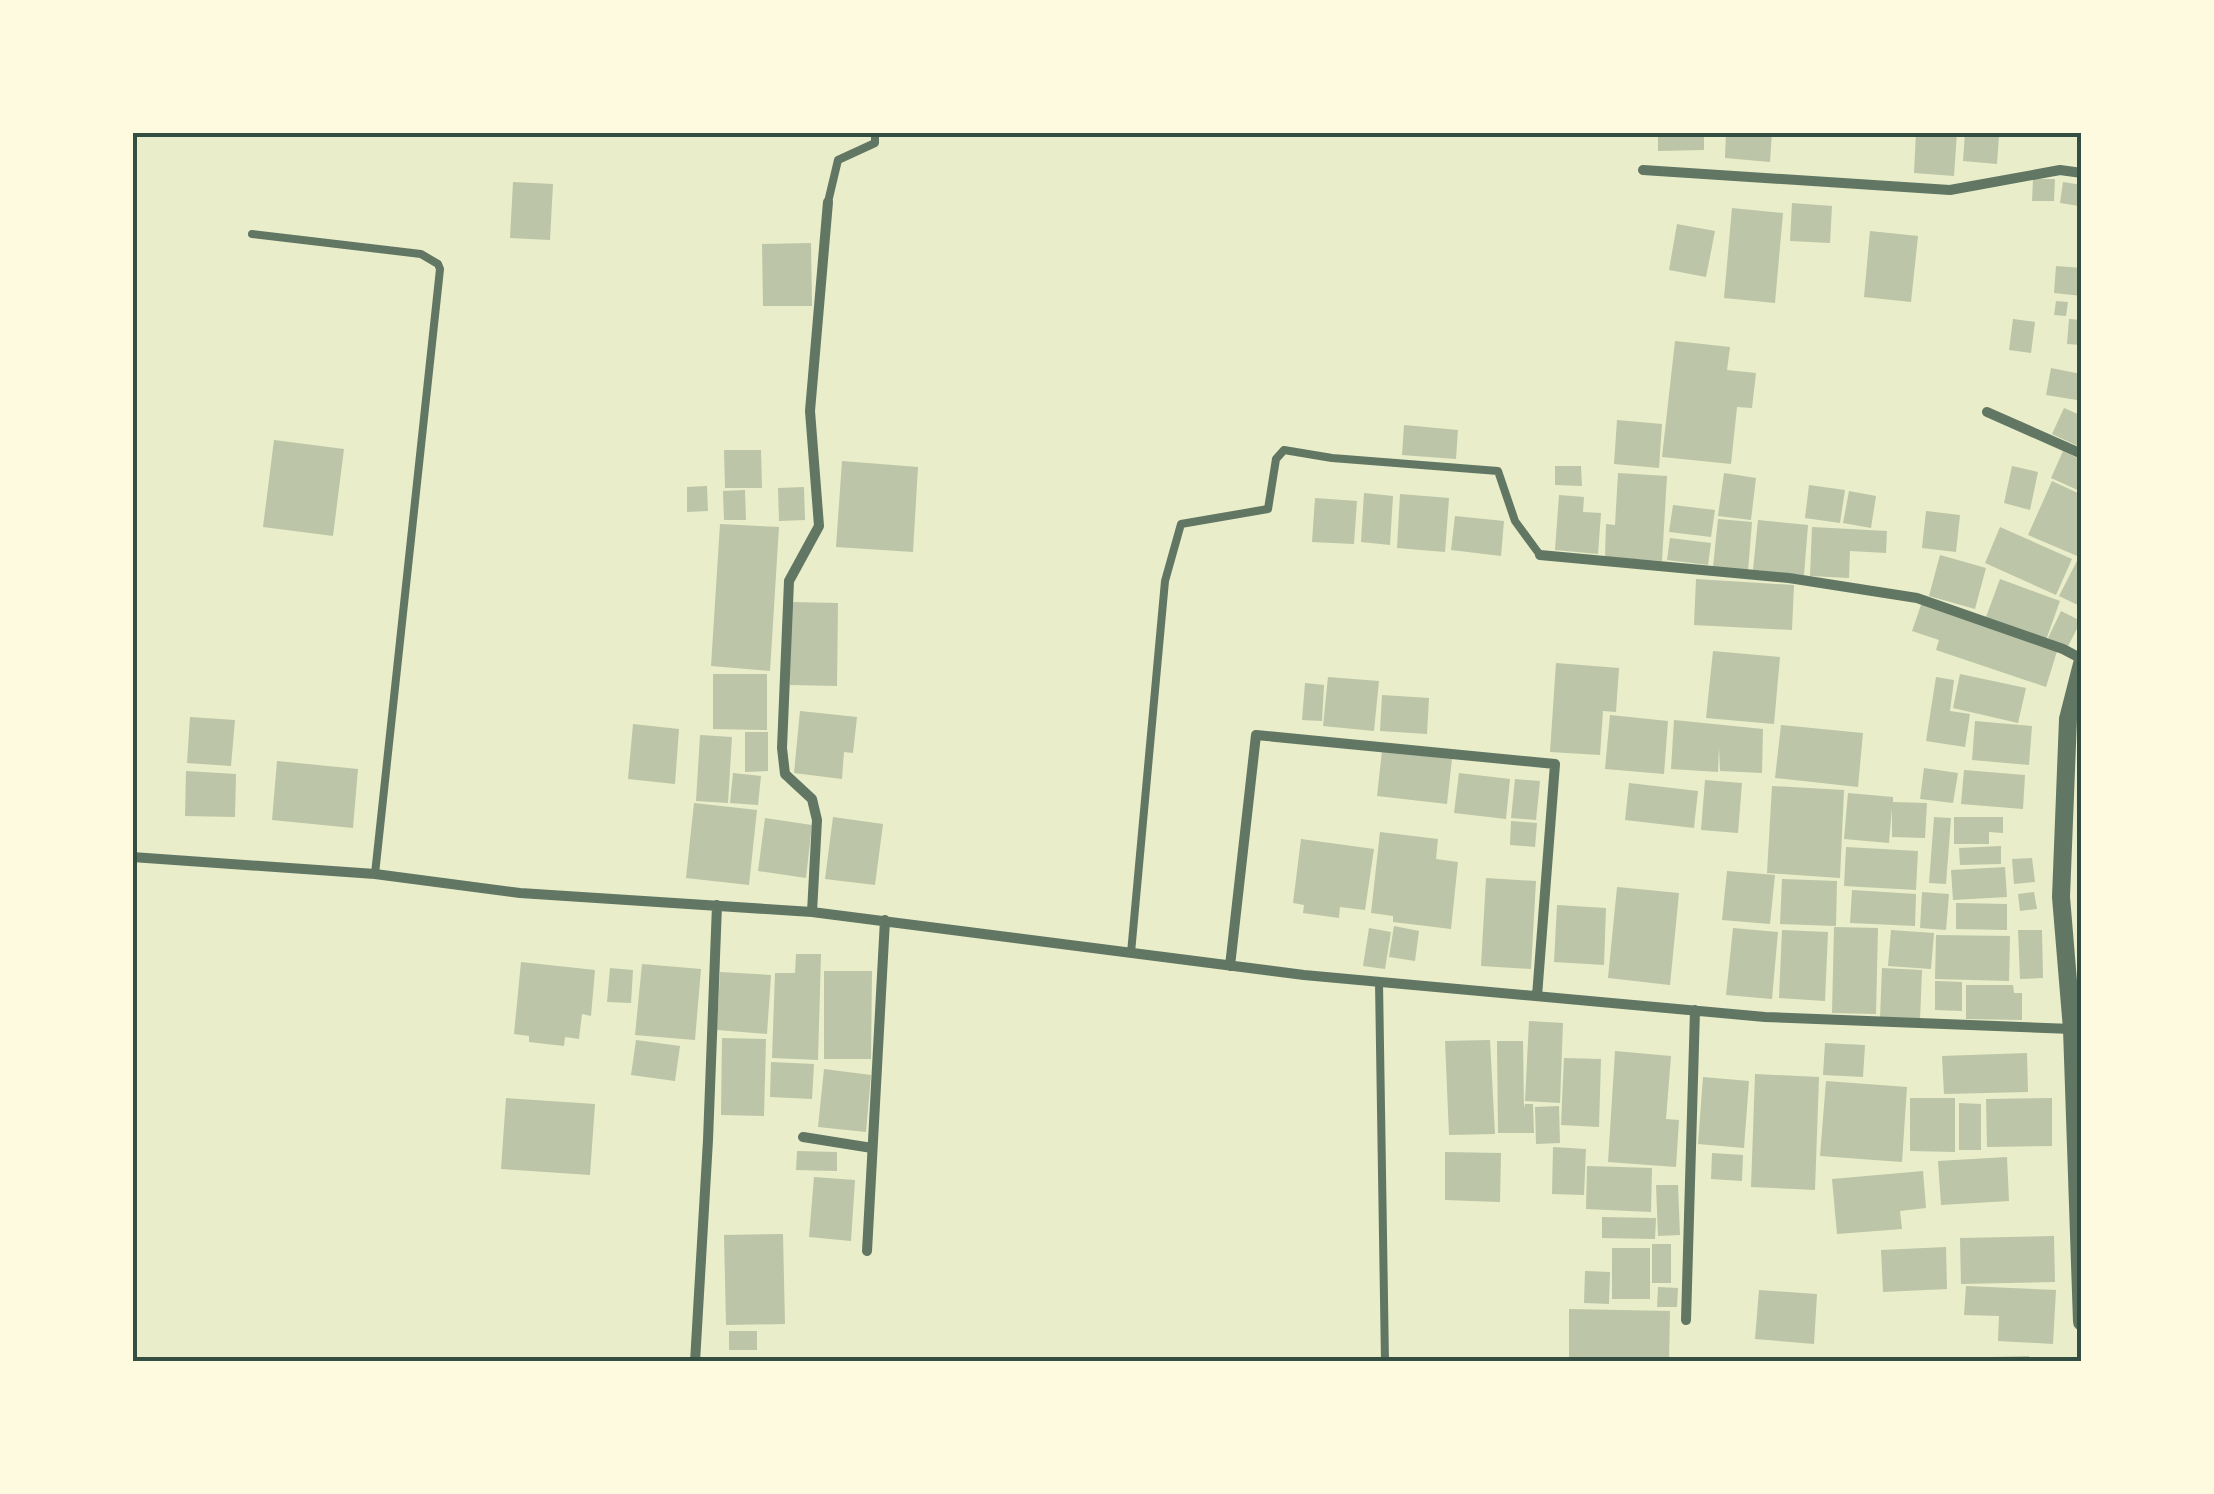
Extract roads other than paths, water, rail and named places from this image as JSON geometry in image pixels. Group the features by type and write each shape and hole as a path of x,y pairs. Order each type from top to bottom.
{"street":[{"path":"1642,170 1950,190 2060,170 2082,173"},
{"path":"812,912 817,820 812,799 785,774 782,748 789,582 819,526 810,411 828,202"},
{"path":"1987,412 2082,454"},
{"path":"1540,555 1788,578 1917,598 2063,649 2082,661 2072,692 2065,756 2061,898 2072,1028 2082,1322"},
{"path":"1230,966 1256,735 1424,751 1555,764 1537,996"},
{"path":"132,856 374,874 520,893 812,912 1230,966 1766,1017 2072,1028"},
{"path":"694,1362 717,905"},
{"path":"867,1251 885,920"},
{"path":"1686,1320 1695,1010"},
{"path":"803,1137 872,1148"}],"lane":[{"path":"828,202 838,160 875,142 876,132"},
{"path":"252,234 421,254 440,269 374,874"},
{"path":"1131,952 1165,581 1181,524 1268,510 1276,459 1284,450 1332,458 1498,470 1515,521 1540,555"},
{"path":"1380,982 1386,1362"}]}
